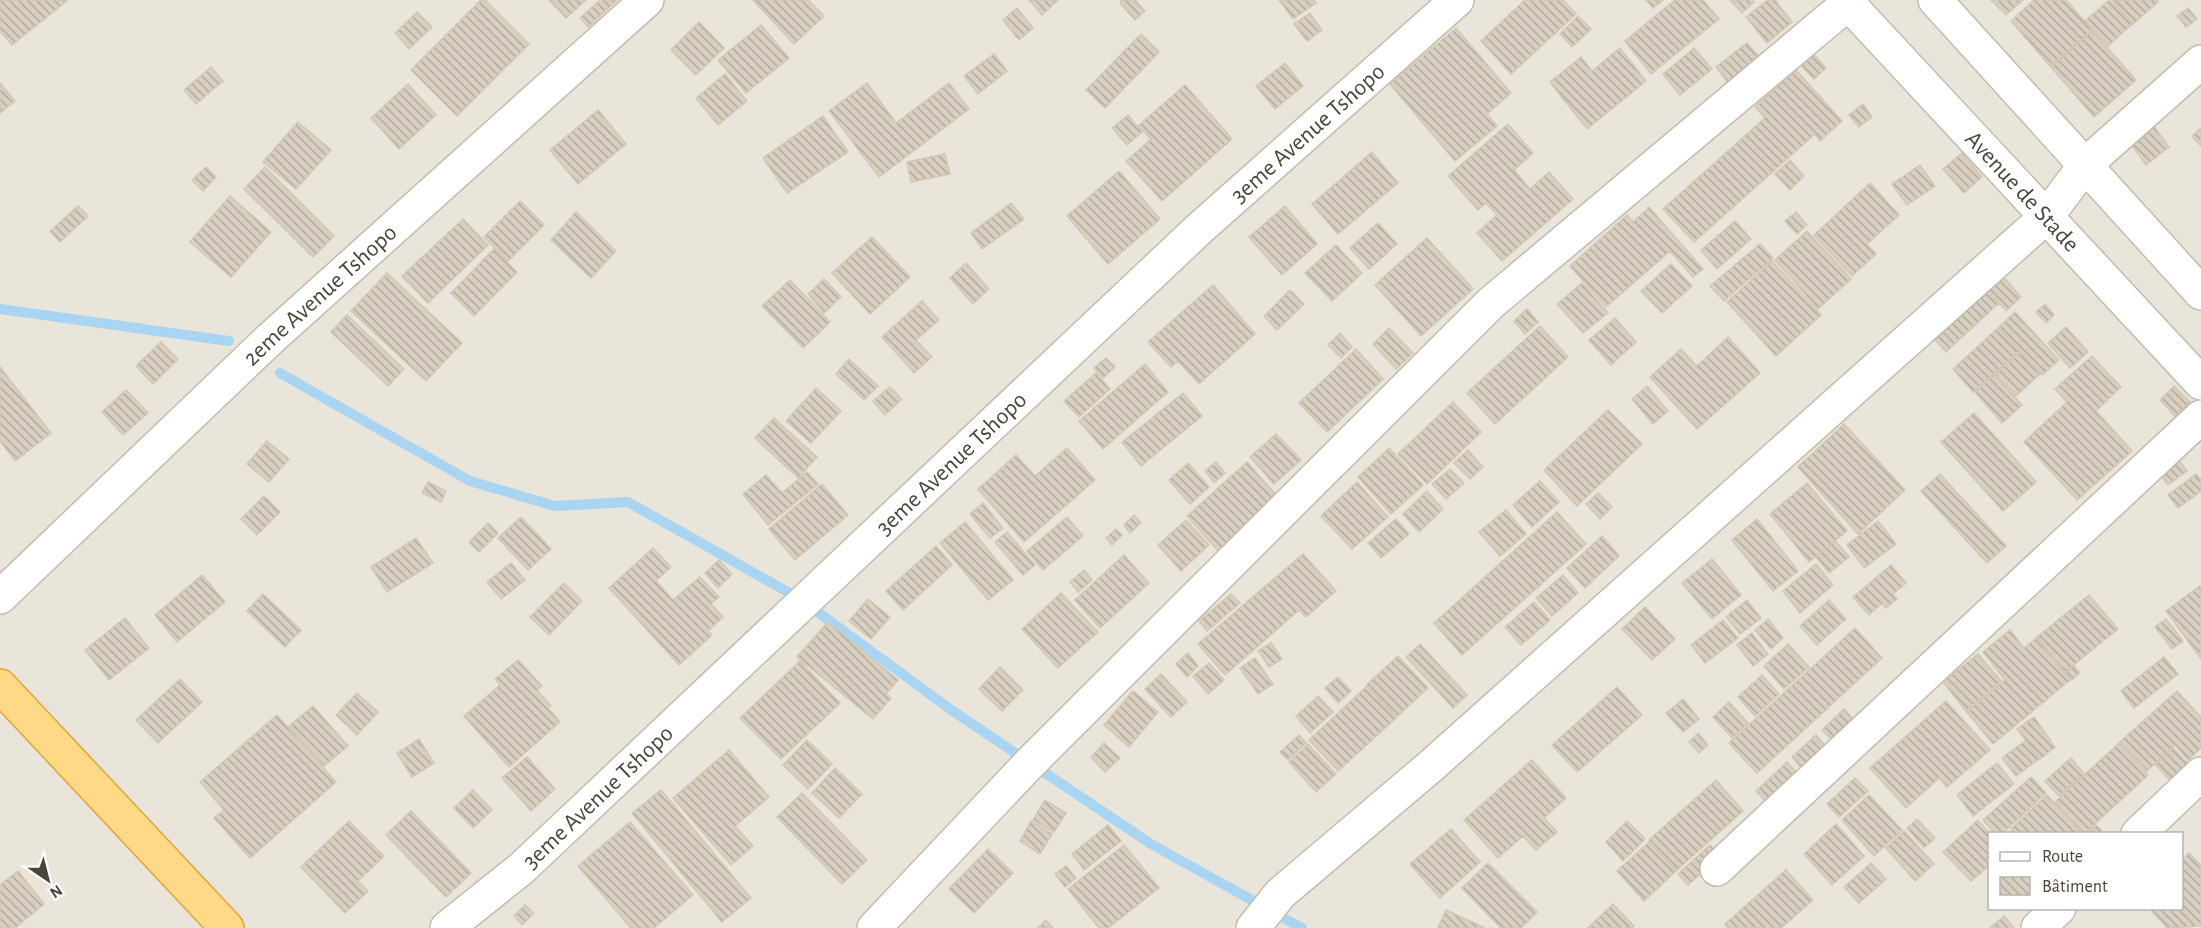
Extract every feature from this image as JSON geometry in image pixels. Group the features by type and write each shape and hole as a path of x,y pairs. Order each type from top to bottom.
{"highway":[{"path":"0,686 227,928"}],"street":[{"name":"2eme Avenue Tshopo","path":"0,597 270,339 647,0"},
{"name":"3eme Avenue Tshopo","path":"447,928 522,868 1199,229 1457,0"},
{"path":"1935,0 2201,293"},
{"path":"874,928 1029,764 1491,303 1848,1"},
{"name":"Avenue de Stade","path":"1848,1 2201,383"},
{"path":"1253,928 1280,894 1431,766 2047,216 2086,164 2201,62"},
{"path":"1717,869 2201,417"},
{"path":"2140,832 2201,774"},
{"path":"2038,928 2057,910"}],"shaded area":[{"path":"0,0 2201,0 2201,928 0,928"}],"building":[{"path":"0,0 68,0 12,45 0,31"},
{"path":"481,0 485,0 529,44 457,116 411,70"},
{"path":"549,0 586,0 566,18"},
{"path":"600,0 617,0 588,27 580,18"},
{"path":"753,0 808,0 824,16 794,44"},
{"path":"1029,0 1058,0 1042,15"},
{"path":"1122,0 1135,0 1145,11 1135,20 1120,3"},
{"path":"1279,0 1314,0 1316,3 1293,19"},
{"path":"1525,0 1563,0 1576,14 1511,74 1481,41"},
{"path":"1646,0 1663,0 1653,8"},
{"path":"1675,0 1703,0 1719,19 1651,74 1625,41"},
{"path":"1730,0 1752,0 1754,2 1742,13"},
{"path":"1768,0 1775,0 1792,22 1767,43 1746,17"},
{"path":"1991,0 2023,0 2006,15"},
{"path":"2034,0 2066,0 2092,30 2050,66 2011,21"},
{"path":"2109,0 2132,24 2108,46 2085,21"},
{"path":"2112,0 2157,0 2158,2 2133,24"},
{"path":"1017,8 1033,28 1019,40 1003,20"},
{"path":"2188,8 2197,19 2186,27 2177,16"},
{"path":"417,12 432,27 409,49 395,33"},
{"path":"1310,13 1322,30 1307,41 1294,24"},
{"path":"1578,16 1591,29 1572,47 1560,34"},
{"path":"699,22 724,48 696,75 671,50"},
{"path":"761,25 789,58 746,93 718,60"},
{"path":"1456,28 1511,93 1487,114 1497,126 1455,161 1390,84"},
{"path":"2092,31 2136,80 2094,117 2051,67"},
{"path":"1141,34 1159,52 1105,108 1086,90"},
{"path":"1747,43 1759,57 1728,83 1716,67"},
{"path":"1620,48 1646,81 1587,129 1550,82 1581,57 1592,71"},
{"path":"1694,48 1712,69 1680,95 1663,74"},
{"path":"1808,48 1826,68 1814,79 1795,59"},
{"path":"994,54 1007,71 978,94 964,76"},
{"path":"1285,63 1303,86 1275,109 1256,86"},
{"path":"211,67 223,81 196,104 184,90"},
{"path":"1796,70 1842,121 1820,141 1815,134 1694,242 1663,209 1765,118 1755,107"},
{"path":"725,74 747,101 718,125 696,98"},
{"path":"0,83 15,101 0,113"},
{"path":"867,83 896,123 949,83 969,109 879,177 829,111"},
{"path":"408,84 436,115 399,149 371,118"},
{"path":"1185,85 1232,139 1162,201 1126,161 1151,139 1138,126"},
{"path":"1863,104 1872,117 1859,127 1849,115"},
{"path":"598,110 626,144 578,184 550,150"},
{"path":"1128,115 1142,132 1127,145 1112,128"},
{"path":"823,116 848,152 787,193 763,158"},
{"path":"298,122 331,150 296,189 263,162"},
{"path":"1508,124 1533,153 1514,170 1530,189 1549,172 1573,199 1502,261 1477,233 1497,215 1486,203 1478,210 1448,176"},
{"path":"2152,124 2169,147 2146,165 2129,141"},
{"path":"2201,128 2201,146 2192,136"},
{"path":"1372,152 1398,183 1338,234 1312,204"},
{"path":"1962,153 1982,177 1964,193 1943,169"},
{"path":"945,154 950,174 911,182 907,162"},
{"path":"1790,160 1804,176 1790,190 1775,174"},
{"path":"1920,165 1935,186 1907,205 1892,184"},
{"path":"206,167 216,177 203,191 192,180"},
{"path":"265,167 334,236 313,257 244,189"},
{"path":"1119,171 1160,219 1108,264 1067,216"},
{"path":"1870,183 1899,215 1867,244 1876,254 1852,276 1814,235"},
{"path":"230,196 271,232 231,277 190,242"},
{"path":"520,201 544,225 508,261 484,237"},
{"path":"1011,203 1024,219 982,249 971,233"},
{"path":"78,206 88,216 60,242 50,231"},
{"path":"1285,206 1317,244 1282,275 1249,237"},
{"path":"1649,207 1703,269 1693,277 1670,251 1606,307 1570,266 1627,215 1633,222"},
{"path":"576,212 616,251 591,278 551,240"},
{"path":"1796,212 1807,225 1797,234 1785,221"},
{"path":"463,219 488,245 428,303 402,276"},
{"path":"1735,221 1751,239 1717,269 1701,250"},
{"path":"1378,223 1397,244 1369,269 1350,248"},
{"path":"1807,231 1851,279 1818,309 1775,260"},
{"path":"872,237 910,277 870,314 832,273"},
{"path":"1427,238 1473,289 1421,336 1375,285"},
{"path":"1760,244 1773,258 1724,301 1710,286"},
{"path":"1336,245 1362,273 1332,301 1305,273"},
{"path":"494,249 517,272 474,316 451,293"},
{"path":"1772,261 1821,315 1776,356 1727,302"},
{"path":"966,263 989,289 973,304 950,278"},
{"path":"1671,264 1692,286 1662,313 1641,291"},
{"path":"1994,266 2021,297 2006,311 1978,280"},
{"path":"387,273 462,343 426,381 351,311"},
{"path":"824,279 841,297 824,313 808,294"},
{"path":"790,280 830,322 803,348 762,306"},
{"path":"1978,280 1999,303 1946,352 1925,329"},
{"path":"1582,283 1608,313 1583,333 1557,304"},
{"path":"1213,285 1255,334 1199,384 1178,361 1171,367 1148,342"},
{"path":"1290,290 1304,304 1277,330 1264,316"},
{"path":"922,301 939,320 916,340 932,357 914,373 882,337"},
{"path":"2045,304 2054,315 2046,323 2036,312"},
{"path":"1527,309 1538,322 1525,334 1514,321"},
{"path":"2015,312 2059,360 2042,375 1999,327"},
{"path":"347,315 404,369 388,386 331,332"},
{"path":"1615,318 1636,342 1611,365 1589,340"},
{"path":"1540,326 1568,357 1495,424 1467,393"},
{"path":"2066,327 2088,352 2070,368 2048,343"},
{"path":"1389,328 1413,353 1396,369 1373,344"},
{"path":"1998,328 2019,351 1973,392 1953,369"},
{"path":"1340,333 1352,347 1341,358 1328,345"},
{"path":"1728,337 1760,373 1697,429 1650,377 1681,349 1697,366"},
{"path":"161,342 178,359 153,384 136,366"},
{"path":"1356,349 1383,379 1327,432 1299,403"},
{"path":"2020,352 2040,374 2016,396 1995,374"},
{"path":"2092,356 2121,387 2096,411 2132,451 2077,500 2024,442 2067,402 2055,389"},
{"path":"1106,358 1115,367 1103,378 1094,368"},
{"path":"849,359 878,386 864,400 836,374"},
{"path":"1145,364 1168,392 1103,449 1079,421"},
{"path":"0,367 51,433 15,461 0,441"},
{"path":"1096,373 1110,389 1079,417 1064,401"},
{"path":"1994,375 2022,405 2002,423 1975,392"},
{"path":"1647,386 1668,411 1653,424 1632,399"},
{"path":"2174,386 2190,402 2175,416 2160,400"},
{"path":"890,387 902,399 885,415 873,401"},
{"path":"816,388 841,411 811,443 786,421"},
{"path":"126,390 148,413 123,435 102,412"},
{"path":"1183,393 1202,416 1141,466 1122,442"},
{"path":"1453,402 1481,432 1427,484 1398,454"},
{"path":"1608,410 1642,444 1577,506 1544,470"},
{"path":"1974,413 2036,482 2003,511 1941,442"},
{"path":"774,418 817,457 798,478 755,438"},
{"path":"1844,424 1905,490 1858,534 1798,467"},
{"path":"1276,434 1301,460 1274,484 1250,457"},
{"path":"267,441 289,459 269,482 247,464"},
{"path":"1067,448 1095,480 1024,542 978,489 1016,455 1035,476"},
{"path":"1389,448 1423,485 1391,514 1358,477"},
{"path":"1468,450 1483,467 1470,479 1454,463"},
{"path":"2176,456 2187,471 2168,485 2157,470"},
{"path":"1216,462 1225,473 1214,483 1205,471"},
{"path":"1247,462 1279,498 1219,552 1187,516"},
{"path":"1188,463 1209,487 1190,504 1169,480"},
{"path":"1450,469 1464,483 1446,499 1432,484"},
{"path":"807,472 818,484 768,525 743,494 766,475 782,493"},
{"path":"1940,474 2006,546 1987,563 1921,491"},
{"path":"2196,474 2201,480 2201,491 2178,508 2168,495"},
{"path":"1540,481 1559,502 1532,527 1513,505"},
{"path":"428,482 446,491 441,502 422,493"},
{"path":"1357,482 1388,517 1352,549 1321,516"},
{"path":"1807,483 1847,531 1809,562 1770,514"},
{"path":"822,484 848,515 795,560 769,529"},
{"path":"1427,491 1443,509 1419,532 1403,514"},
{"path":"1598,493 1612,507 1600,519 1586,504"},
{"path":"264,496 280,512 257,535 241,519"},
{"path":"983,503 1003,528 990,538 970,514"},
{"path":"1506,510 1526,534 1500,556 1479,532"},
{"path":"1557,512 1586,544 1462,655 1434,623"},
{"path":"1134,515 1141,523 1130,533 1124,525"},
{"path":"521,517 551,549 528,570 498,538"},
{"path":"1067,517 1083,536 1043,570 1027,551"},
{"path":"1396,519 1409,534 1381,558 1368,543"},
{"path":"1757,519 1798,571 1773,591 1732,540"},
{"path":"1186,520 1209,545 1181,571 1158,545"},
{"path":"1878,521 1896,544 1864,568 1847,545"},
{"path":"965,522 1013,580 988,600 940,543"},
{"path":"488,523 498,533 479,552 469,542"},
{"path":"1116,529 1122,535 1112,545 1106,538"},
{"path":"1007,532 1035,565 1023,575 995,542"},
{"path":"1602,536 1619,556 1585,588 1567,568"},
{"path":"416,538 433,563 387,592 371,567"},
{"path":"1835,540 1849,557 1829,573 1816,557"},
{"path":"936,546 952,565 903,610 886,591"},
{"path":"653,548 671,567 656,581 673,600 700,577 719,597 711,604 723,617 708,631 712,635 679,665 609,588"},
{"path":"1303,554 1336,591 1306,617 1299,610 1225,675 1198,644"},
{"path":"1124,555 1149,583 1100,628 1075,600"},
{"path":"1712,559 1741,595 1712,619 1682,583"},
{"path":"719,560 732,574 718,588 705,573"},
{"path":"511,563 525,580 501,599 487,582"},
{"path":"1816,564 1833,585 1800,613 1783,591"},
{"path":"1891,565 1906,583 1893,594 1897,599 1886,608 1882,603 1869,615 1853,597"},
{"path":"1084,570 1092,580 1078,592 1070,582"},
{"path":"202,575 225,602 177,642 155,615"},
{"path":"1563,575 1578,593 1552,616 1536,598"},
{"path":"564,583 582,601 549,635 530,617"},
{"path":"2201,587 2201,659 2166,611"},
{"path":"1061,593 1098,632 1058,668 1022,629"},
{"path":"263,594 301,630 285,647 247,611"},
{"path":"1231,594 1240,603 1207,631 1199,621"},
{"path":"2089,595 2118,629 2065,672 2037,637"},
{"path":"868,599 890,617 871,639 849,621"},
{"path":"1747,600 1761,618 1740,634 1726,617"},
{"path":"1829,600 1846,619 1817,645 1800,626"},
{"path":"1534,602 1550,620 1521,645 1505,627"},
{"path":"1645,607 1675,639 1652,660 1622,629"},
{"path":"125,618 149,648 109,680 85,650"},
{"path":"1768,619 1783,638 1771,649 1755,630"},
{"path":"2166,619 2183,641 2172,649 2155,627"},
{"path":"1723,620 1738,638 1705,663 1691,645"},
{"path":"828,622 898,680 886,694 891,698 873,719 797,657"},
{"path":"1855,628 1882,658 1757,773 1729,743"},
{"path":"2010,630 2024,648 2036,638 2070,680 1993,744 1967,712 2005,680 1983,652"},
{"path":"1752,633 1768,654 1753,666 1737,645"},
{"path":"1271,643 1282,659 1269,667 1258,651"},
{"path":"1420,644 1467,695 1453,708 1406,657"},
{"path":"1788,644 1809,667 1784,689 1764,666"},
{"path":"1188,653 1198,666 1187,677 1176,664"},
{"path":"1978,654 2001,681 1966,711 1943,682"},
{"path":"1398,656 1428,688 1397,717 1367,684"},
{"path":"2164,657 2178,674 2134,708 2121,691"},
{"path":"1255,658 1273,684 1258,694 1240,668"},
{"path":"518,660 542,686 537,690 551,706 548,708 560,722 509,767 464,716 500,685 495,679"},
{"path":"800,661 840,703 781,759 740,718"},
{"path":"1209,663 1224,680 1208,694 1193,676"},
{"path":"2074,666 2080,673 2072,680 2066,673"},
{"path":"1000,667 1023,690 1002,711 979,689"},
{"path":"1161,674 1187,702 1171,717 1145,689"},
{"path":"1762,675 1779,694 1755,716 1738,697"},
{"path":"1338,677 1351,691 1338,703 1325,688"},
{"path":"180,679 202,702 158,743 136,720"},
{"path":"1367,686 1396,718 1338,771 1309,740"},
{"path":"1617,687 1642,715 1577,772 1552,745"},
{"path":"1133,691 1158,712 1129,747 1104,725"},
{"path":"2177,691 2201,717 2201,748 2188,760 2175,745 2147,771 2120,742"},
{"path":"357,693 378,712 357,735 336,715"},
{"path":"1318,696 1333,712 1310,733 1296,716"},
{"path":"1683,699 1699,719 1683,732 1666,713"},
{"path":"1946,701 1990,750 1947,787 1939,778 1906,808 1870,768"},
{"path":"1729,702 1748,723 1732,738 1713,717"},
{"path":"313,706 348,746 324,766 289,726"},
{"path":"1844,709 1856,722 1834,742 1822,730"},
{"path":"277,715 336,782 250,858 214,818 224,810 200,782"},
{"path":"2034,717 2055,747 2040,759 2017,729"},
{"path":"1698,733 1708,745 1699,753 1689,742"},
{"path":"1299,735 1306,743 1288,760 1280,752"},
{"path":"1816,735 1828,749 1804,771 1792,757"},
{"path":"419,739 434,763 412,777 397,753"},
{"path":"807,740 832,764 808,789 783,765"},
{"path":"2025,741 2039,759 2016,776 2002,758"},
{"path":"1104,743 1120,758 1105,772 1091,757"},
{"path":"2119,743 2148,775 2086,832 2082,832 2055,802"},
{"path":"1308,744 1336,774 1316,792 1289,762"},
{"path":"2173,748 2192,768 2174,785 2155,764"},
{"path":"729,750 769,797 735,826 753,846 731,865 673,798"},
{"path":"527,757 555,789 531,811 502,778"},
{"path":"2071,758 2084,774 2059,796 2045,781"},
{"path":"1532,760 1566,798 1544,818 1557,832 1536,850 1523,836 1498,858 1464,820"},
{"path":"1787,762 1800,776 1769,805 1756,791"},
{"path":"1997,763 2014,784 1973,816 1957,795"},
{"path":"835,768 862,794 839,818 812,793"},
{"path":"2031,777 2046,793 2004,832 1993,832 1983,820"},
{"path":"1855,778 1868,791 1839,817 1827,804"},
{"path":"1716,780 1743,811 1677,870 1649,840"},
{"path":"473,790 492,810 473,828 454,808"},
{"path":"661,790 751,898 722,922 632,813"},
{"path":"802,793 867,860 842,884 777,817"},
{"path":"1869,795 1902,830 1874,856 1842,820"},
{"path":"2047,795 2080,832 2013,832 2011,829"},
{"path":"1045,800 1066,813 1054,832 1033,820"},
{"path":"411,811 471,873 446,897 386,835"},
{"path":"1917,819 1935,838 1924,848 1907,828"},
{"path":"1978,820 1988,832 1988,867 1971,881 1943,852"},
{"path":"349,821 384,856 358,881 368,891 345,913 301,867"},
{"path":"1031,821 1052,834 1040,854 1020,841"},
{"path":"1627,821 1645,839 1623,861 1606,842"},
{"path":"630,822 693,895 654,928 631,928 578,866"},
{"path":"1836,824 1864,856 1832,885 1804,854"},
{"path":"1108,825 1121,841 1084,870 1072,854"},
{"path":"2096,825 2103,832 2089,832"},
{"path":"1451,829 1480,862 1440,898 1410,864"},
{"path":"1904,831 1934,864 1915,881 1886,848"},
{"path":"1649,842 1676,871 1644,901 1617,871"},
{"path":"1124,845 1159,888 1108,928 1099,928 1068,889"},
{"path":"1710,845 1721,856 1688,885 1678,874"},
{"path":"988,849 1013,873 974,913 949,889"},
{"path":"2189,853 2201,865 2201,926 2167,928 2151,910 2183,910 2183,859"},
{"path":"1488,863 1537,912 1521,928 1501,928 1462,888"},
{"path":"1871,863 1886,879 1859,903 1844,887"},
{"path":"1066,866 1076,878 1065,887 1055,874"},
{"path":"1786,870 1813,900 1781,928 1728,928 1725,924"},
{"path":"18,871 44,904 15,928 0,928 0,885"},
{"path":"1613,904 1634,926 1631,928 1588,928"},
{"path":"525,905 534,913 522,925 514,916"},
{"path":"1446,910 1485,928 1438,928"},
{"path":"2004,916 2014,928 1990,928"},
{"path":"1046,920 1053,928 1038,928"}],"waterway":[{"path":"0,309 229,341"},
{"path":"280,373 470,481 555,506 628,502 788,592"},
{"path":"819,613 950,709 1151,844 1302,928"}]}
